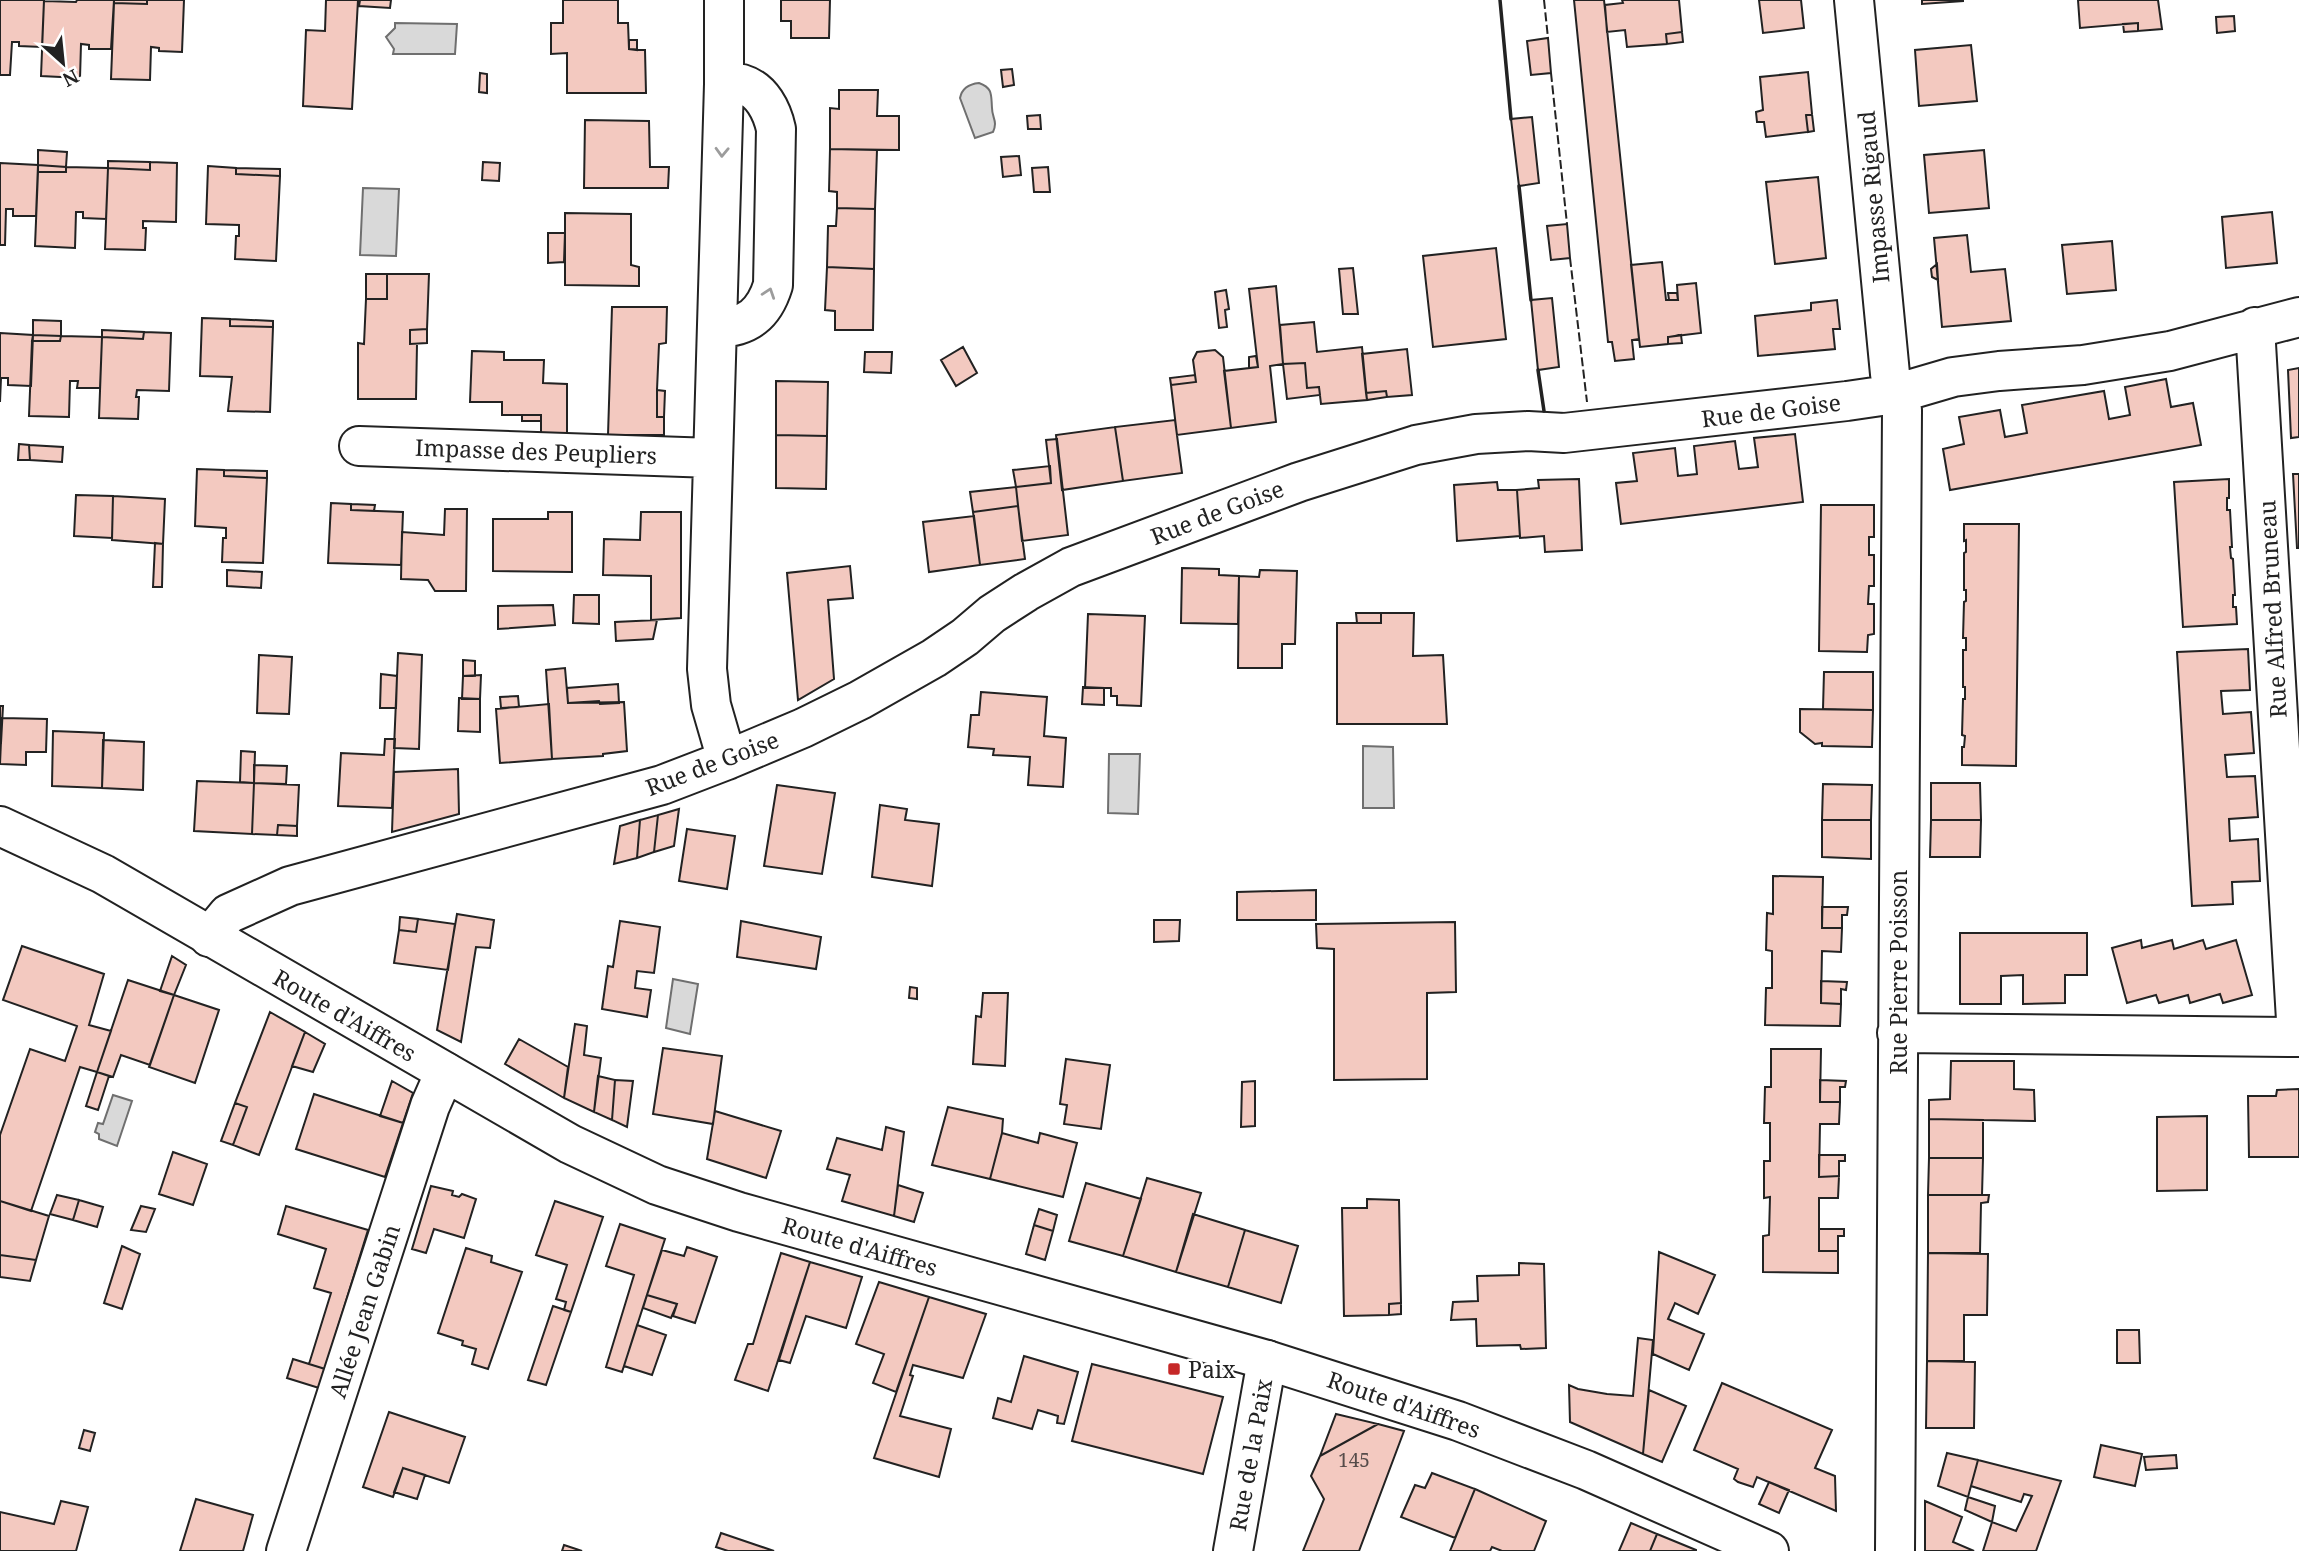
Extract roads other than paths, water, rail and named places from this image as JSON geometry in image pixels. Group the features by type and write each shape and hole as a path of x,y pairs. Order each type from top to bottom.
{"street":[{"path":"724,0 724,84 707,669 711,705 727,760"},
{"name":"Impasse Rigaud","path":"1854,0 1890,374 1895,394"},
{"path":"717,328 735,327 760,312 773,285 776,129 772,112 757,93 742,84 724,84"},
{"name":"Rue de Goise","path":"209,937 228,914 290,886 662,785 727,760 803,728 924,664 965,638 992,614 1072,567 1299,482 1416,445 1476,434 1528,431 1572,433 1895,394 1953,377 2083,365 2170,351 2299,317"},
{"name":"Rue Alfred Bruneau","path":"1897,1033 2297,1037 2255,327"},
{"name":"Rue Pierre Poisson","path":"1895,394 1902,410 1895,1551"},
{"name":"Impasse des Peupliers","path":"359,446 713,458"},
{"name":"Route d'Aiffres","path":"0,826 103,874 570,1144 657,1185 752,1216 1267,1360 1458,1421 1586,1470 1769,1551"},
{"name":"Allée Jean Gabin","path":"286,1551 430,1106 445,1072"},
{"name":"Rue de la Paix","path":"1233,1551 1267,1360"}],"place":[{"name":"Paix","path":"1174,1369"}]}
